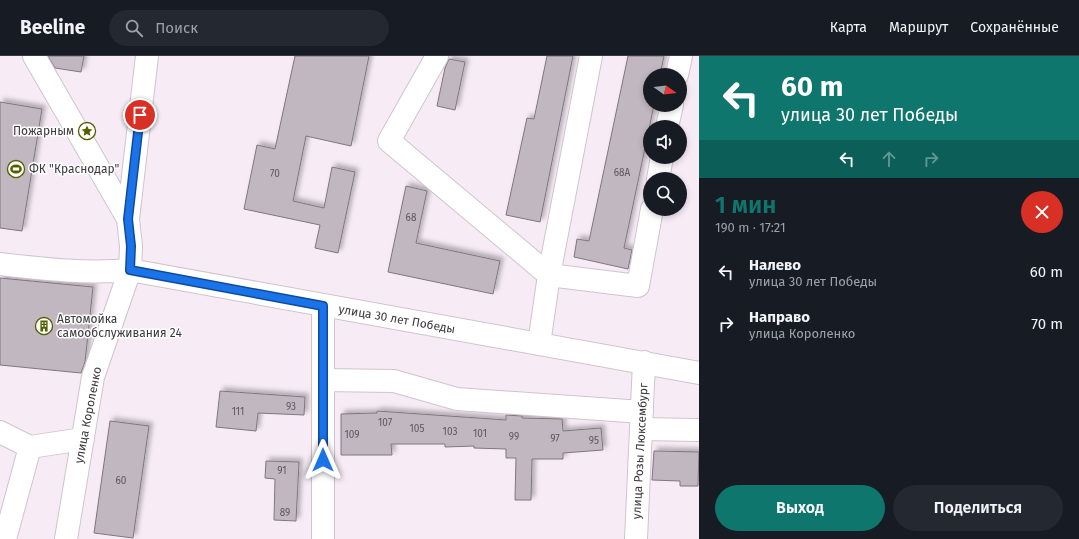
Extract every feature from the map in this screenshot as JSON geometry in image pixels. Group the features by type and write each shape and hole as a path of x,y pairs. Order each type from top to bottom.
{"street":[{"path":"34,56 128,219"},
{"name":"улица Короленко","path":"66,539 93,376 130,270 131,246 128,219 147,56"},
{"path":"437,56 390,141 549,275 638,286 651,216"},
{"path":"539,344 549,275 591,56"},
{"path":"678,68 681,56"},
{"name":"улица 30 лет Победы","path":"0,264 69,272 99,273 130,270 699,373"},
{"path":"323,306 323,539"},
{"name":"улица Розы Люксембург","path":"636,539 644,362"},
{"path":"323,380 394,381 457,399 642,421 699,430"},
{"path":"0,432 30,447 83,439"},
{"path":"5,539 30,447"}],"building":[{"path":"48,56 84,56 81,72 55,68"},
{"path":"295,56 369,56 351,146 306,136 293,201 324,208 332,167 355,172 338,253 315,248 320,225 244,209 257,145 275,149"},
{"path":"547,56 573,56 540,222 506,215 527,118 534,119"},
{"path":"628,56 664,56 661,68 643,68 643,112 653,112 651,120 643,120 643,157 624,248 632,250 628,269 574,257 577,239 589,241"},
{"path":"449,59 465,62 455,110 437,106 445,68"},
{"name":"ФК \"Краснодар\"","path":"0,102 42,109 22,231 0,228"},
{"path":"406,186 427,191 416,243 500,261 493,294 388,272"},
{"name":"Автомойка самообслуживания 24","path":"0,278 93,287 85,362 81,373 0,365"},
{"path":"220,391 305,397 304,415 258,413 256,431 216,427"},
{"path":"377,411 506,420 506,415 522,416 522,418 562,419 563,431 601,428 603,450 563,453 563,459 532,459 531,500 515,500 516,458 506,458 506,449 474,448 474,446 445,447 445,444 391,444 392,455 341,455 341,414 377,413"},
{"path":"110,421 149,426 133,538 94,533"},
{"path":"654,451 699,452 698,486 680,486 680,481 652,480"},
{"path":"266,461 299,462 296,521 274,520 275,479 265,478"}],"place":[{"name":"Пожарным","path":"87,131"},
{"name":"ФК \"Краснодар\"","path":"16,169"},
{"name":"Автомойка самообслуживания 24","path":"44,326"}],"route":[{"path":"140,115 128,219 131,246 130,270 323,306 323,460"}]}
